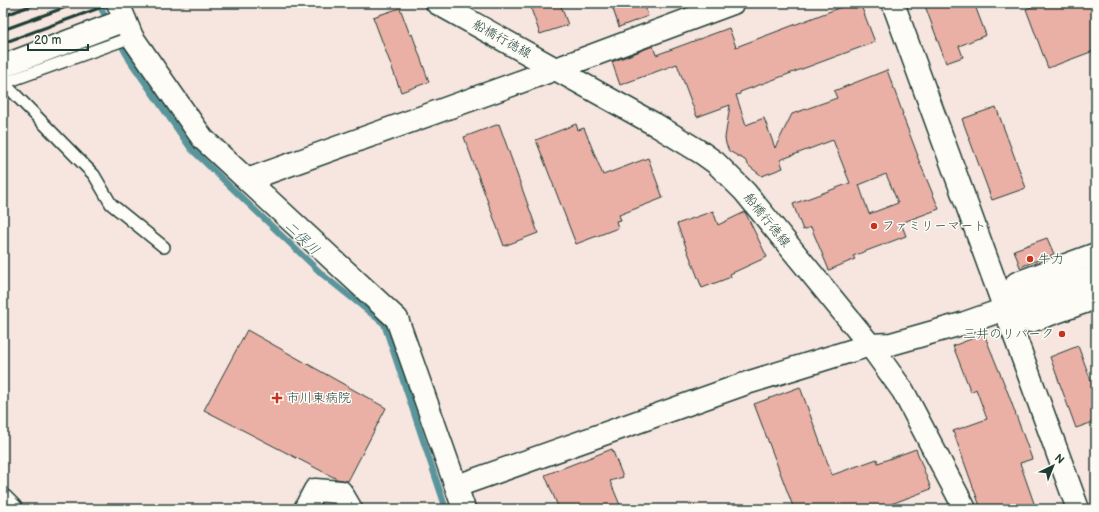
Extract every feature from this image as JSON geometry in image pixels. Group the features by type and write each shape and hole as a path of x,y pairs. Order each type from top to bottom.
{"street":[{"name":"船橋行徳線","path":"437,3 656,125 702,152 716,163 745,192 870,345 903,391 965,509"},
{"path":"247,180 556,69 733,3"},
{"path":"893,3 1078,509"},
{"path":"3,66 125,20 203,139 396,320 464,509"},
{"path":"1006,309 1017,283 1096,254"},
{"path":"457,486 750,382 870,345 891,344 965,323 1096,277"},
{"path":"1006,309 1031,321 1096,298"},
{"path":"305,509 315,490 341,492 351,509"},
{"path":"3,501 11,509"}],"lane":[{"path":"125,20 4,84 94,175 111,204 164,247"}],"building":[{"path":"529,3 560,3 568,25 540,34"},
{"path":"611,3 644,3 648,16 619,27"},
{"path":"843,3 860,3 875,42 740,92 740,94 736,95 746,125 764,118 775,148 792,114 837,98 834,91 887,70 917,156 939,209 901,223 906,236 853,256 855,259 829,270 811,227 803,230 793,204 850,183 833,140 780,160 783,168 762,176 749,166 745,160 729,151 725,138 730,105 697,117 677,64 620,85 612,62 653,46 656,55 729,28 736,47 844,6","holes":["886,174 898,203 869,214 859,185"]},
{"path":"924,3 974,3 986,35 959,46 963,57 946,63"},
{"path":"1043,3 1096,3 1096,50 1048,68 1026,9"},
{"path":"400,8 410,35 412,34 429,82 401,92 373,17"},
{"path":"996,107 1026,188 992,200 962,119"},
{"path":"499,124 538,233 504,246 464,137"},
{"path":"576,124 578,130 584,128 603,175 648,158 663,198 619,215 621,220 616,221 618,228 576,244 536,140"},
{"path":"713,211 718,225 745,212 767,257 730,274 731,277 702,288 677,224"},
{"path":"1047,238 1054,254 1020,267 1014,250"},
{"path":"247,330 386,408 348,481 337,479 204,410"},
{"path":"984,334 1008,393 1032,459 1020,463 1036,509 981,509 953,431 987,419 976,389 971,392 953,346"},
{"path":"1078,346 1096,394 1096,421 1076,428 1050,357"},
{"path":"800,387 832,475 877,459 878,463 916,449 931,489 878,509 794,509 754,404"},
{"path":"612,449 623,477 610,481 620,505 609,509 559,509 545,475"}],"waterway":[{"name":"二俣川","path":"98,3 130,61 191,149 323,275 384,324 446,509"}],"railway":[{"path":"3,16 38,3"},
{"path":"3,30 77,3"},
{"path":"3,43 113,3"}],"place":[{"name":"ファミリーマート","path":"874,226"},
{"name":"牛力","path":"1030,259"},
{"name":"三井のリパーク","path":"1062,334"},
{"name":"市川東病院","path":"277,398"}]}
